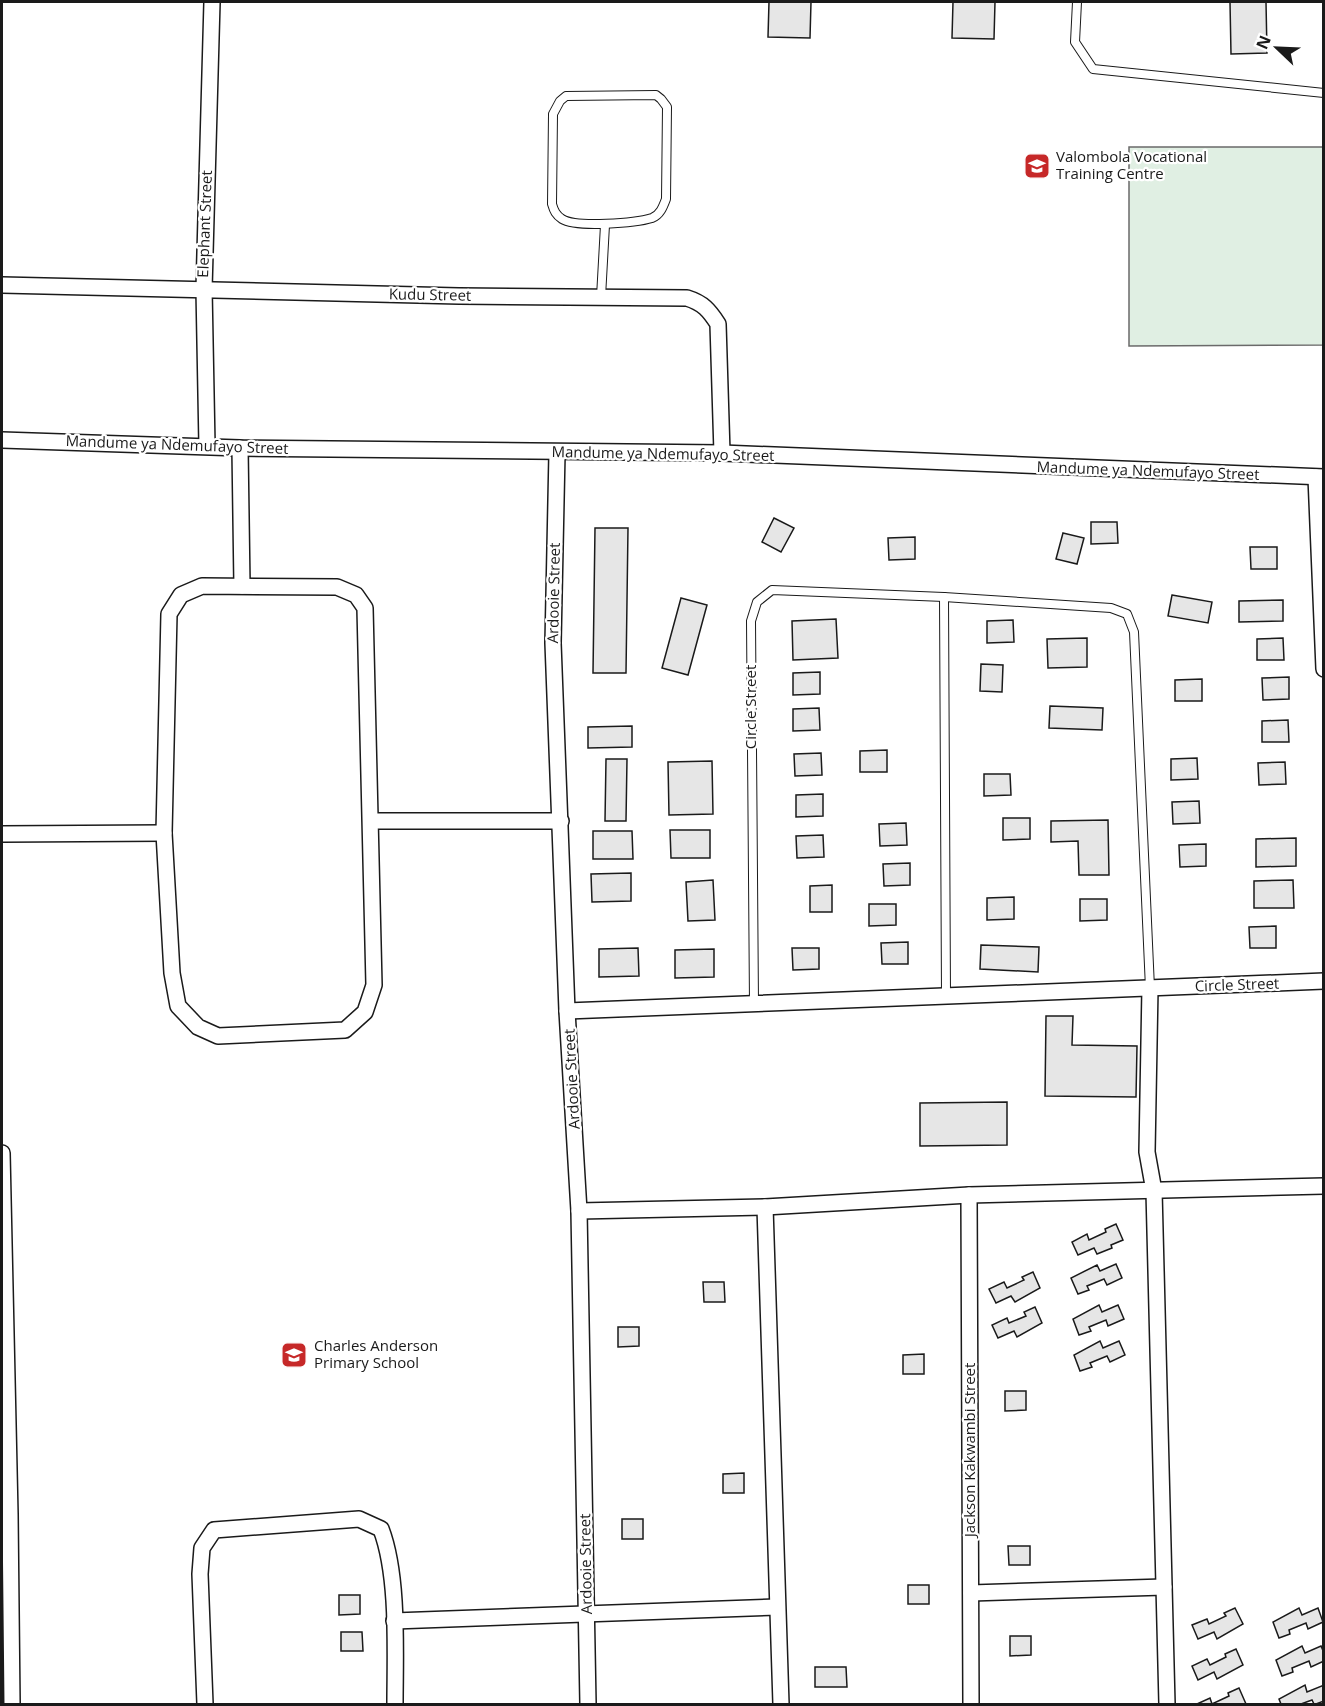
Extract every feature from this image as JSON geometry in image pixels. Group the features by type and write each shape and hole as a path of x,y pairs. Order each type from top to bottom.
{"street":[{"name":"Elephant Street","path":"207,446 204,289 212,2"},
{"name":"Kudu Street","path":"2,285 687,298 707,308 718,324 722,453"},
{"name":"Mandume ya Ndemufayo Street","path":"2,440 240,448 722,453 1319,477"},
{"path":"240,448 242,586"},
{"name":"Ardooie Street","path":"557,453 553,643 567,1011 579,1212 588,1704"},
{"path":"1319,477 1323,669"},
{"path":"202,586 242,586 337,587 356,595 365,608 374,985 364,1012 345,1030 218,1036 198,1028 178,1006 172,974 164,833 169,614 181,595 202,586"},
{"path":"371,821 561,822"},
{"path":"2,834 164,833"},
{"name":"Circle Street","path":"567,1011 1323,981"},
{"path":"1150,988 1147,1152 1154,1191 1167,1704"},
{"path":"2,1154 10,1514 6,1655 12,1704"},
{"path":"579,1212 765,1207 969,1195 1323,1186"},
{"name":"Jackson Kakwambi Street","path":"969,1195 971,1704"},
{"path":"765,1207 781,1704"},
{"path":"205,1704 200,1574 202,1548 214,1530 359,1520 381,1529 389,1549 394,1621 395,1704"},
{"path":"971,1593 1164,1587"},
{"path":"394,1621 587,1616 777,1607"}],"lane":[{"path":"1077,2 1075,42 1093,69 1323,93"},
{"path":"656,95 667,107 666,200 663,209 654,218 605,225 564,221 555,213 552,204 553,114 560,101 566,96 656,95"},
{"path":"601,297 605,225"},
{"name":"Circle Street","path":"754,1004 751,621 757,602 772,590 944,597 1111,608 1127,614 1134,632 1150,988"},
{"path":"944,597 946,996"}],"green space":[{"path":"1129,147 1323,147 1323,345 1129,346"}],"building":[{"path":"769,2 811,2 810,38 768,37"},
{"path":"953,2 995,2 994,39 952,38"},
{"path":"1230,2 1266,2 1267,53 1231,54"},
{"path":"774,518 794,528 781,552 762,542"},
{"path":"1091,522 1117,522 1118,543 1091,544"},
{"path":"595,528 628,528 626,673 593,673"},
{"path":"1063,533 1084,538 1077,564 1056,559"},
{"path":"915,537 915,559 889,560 888,538"},
{"path":"1250,547 1277,547 1277,569 1251,569"},
{"path":"1172,595 1212,602 1208,623 1168,616"},
{"path":"681,598 707,605 688,675 662,668"},
{"path":"1283,600 1283,621 1239,622 1239,601"},
{"path":"836,619 838,658 793,660 792,621"},
{"path":"1013,620 1014,642 987,643 987,621"},
{"path":"1087,638 1087,667 1048,668 1047,639"},
{"path":"1283,638 1284,660 1257,660 1257,639"},
{"path":"981,664 1003,665 1002,692 980,691"},
{"path":"820,672 820,694 793,695 793,673"},
{"path":"1289,677 1289,699 1263,700 1262,678"},
{"path":"1202,679 1202,701 1175,701 1175,680"},
{"path":"1050,706 1103,708 1102,730 1049,728"},
{"path":"819,708 820,730 793,731 793,709"},
{"path":"1288,720 1289,742 1262,742 1262,721"},
{"path":"632,726 632,747 588,748 588,727"},
{"path":"887,750 887,772 860,772 860,751"},
{"path":"821,753 822,775 795,776 794,754"},
{"path":"1197,758 1198,779 1171,780 1171,759"},
{"path":"606,759 627,759 626,821 605,821"},
{"path":"712,761 713,814 669,815 668,762"},
{"path":"1285,762 1286,784 1259,785 1258,763"},
{"path":"984,774 1010,774 1011,795 984,796"},
{"path":"823,794 823,816 796,817 796,795"},
{"path":"1199,801 1200,823 1173,824 1172,802"},
{"path":"1003,818 1030,818 1030,839 1003,840"},
{"path":"1108,820 1109,875 1079,875 1078,841 1051,842 1051,821"},
{"path":"906,823 907,845 880,846 879,824"},
{"path":"670,830 710,830 710,858 671,858"},
{"path":"593,831 632,831 633,859 593,859"},
{"path":"823,835 824,857 797,858 796,836"},
{"path":"1296,838 1296,866 1256,867 1256,839"},
{"path":"1206,844 1206,866 1180,867 1179,845"},
{"path":"910,863 910,885 884,886 883,864"},
{"path":"631,873 631,901 592,902 591,874"},
{"path":"713,880 715,920 688,921 686,882"},
{"path":"1293,880 1294,908 1254,908 1254,881"},
{"path":"832,885 832,912 810,912 810,886"},
{"path":"1014,897 1014,919 987,920 987,898"},
{"path":"1080,899 1107,899 1107,920 1080,921"},
{"path":"869,904 896,904 896,925 869,926"},
{"path":"1276,926 1276,948 1250,948 1249,927"},
{"path":"908,942 908,964 882,964 881,943"},
{"path":"981,945 1039,947 1038,972 980,969"},
{"path":"638,948 639,976 599,977 599,949"},
{"path":"792,948 819,948 819,969 793,970"},
{"path":"714,949 714,977 675,978 675,950"},
{"path":"1046,1016 1073,1016 1072,1045 1137,1046 1136,1097 1045,1096"},
{"path":"1007,1102 1007,1145 920,1146 920,1103"},
{"path":"1116,1224 1123,1240 1111,1245 1112,1248 1097,1254 1094,1248 1078,1255 1072,1242 1087,1234 1089,1240"},
{"path":"1116,1264 1122,1278 1107,1285 1104,1279 1087,1286 1089,1290 1078,1294 1071,1278 1097,1265 1100,1271"},
{"path":"1033,1272 1040,1288 1015,1302 1011,1296 996,1303 989,1289 1004,1282 1007,1288 1024,1280 1022,1277"},
{"path":"703,1282 724,1282 725,1302 704,1302"},
{"path":"1099,1305 1102,1312 1118,1305 1124,1319 1108,1326 1106,1320 1089,1327 1091,1331 1079,1335 1073,1319"},
{"path":"1035,1307 1042,1323 1017,1337 1014,1331 998,1338 992,1325 1007,1318 1009,1323 1026,1316 1024,1312"},
{"path":"618,1327 639,1327 639,1346 618,1347"},
{"path":"1100,1341 1103,1348 1119,1341 1125,1355 1110,1362 1107,1356 1090,1363 1092,1367 1080,1371 1074,1355"},
{"path":"924,1354 924,1374 903,1374 903,1355"},
{"path":"1005,1391 1026,1391 1026,1410 1005,1411"},
{"path":"744,1473 744,1493 723,1493 723,1474"},
{"path":"622,1519 643,1519 643,1539 622,1539"},
{"path":"1008,1546 1030,1546 1030,1565 1009,1565"},
{"path":"908,1585 929,1585 929,1604 908,1604"},
{"path":"339,1595 360,1595 360,1614 339,1615"},
{"path":"1235,1608 1243,1624 1217,1639 1214,1632 1198,1639 1192,1625 1207,1619 1209,1624 1226,1616 1224,1613"},
{"path":"1299,1608 1302,1615 1318,1608 1323,1622 1308,1629 1306,1623 1289,1630 1290,1634 1279,1638 1273,1622"},
{"path":"341,1632 362,1632 363,1651 341,1651"},
{"path":"1010,1636 1031,1636 1031,1655 1010,1656"},
{"path":"1302,1646 1305,1653 1321,1646 1324,1661 1311,1667 1309,1661 1292,1668 1293,1672 1282,1676 1276,1660"},
{"path":"1236,1649 1243,1665 1217,1679 1214,1672 1198,1680 1192,1666 1207,1659 1210,1665"},
{"path":"815,1667 846,1667 847,1687 815,1687"},
{"path":"1305,1685 1307,1692 1324,1685 1324,1701 1316,1704 1312,1700 1301,1704 1281,1704 1279,1699"},
{"path":"1239,1688 1246,1704 1212,1704"},
{"path":"1210,1698 1212,1704 1197,1704"}],"place":[{"name":"Valombola Vocational Training Centre","path":"1037,166"},
{"name":"Charles Anderson Primary School","path":"294,1355"}]}
